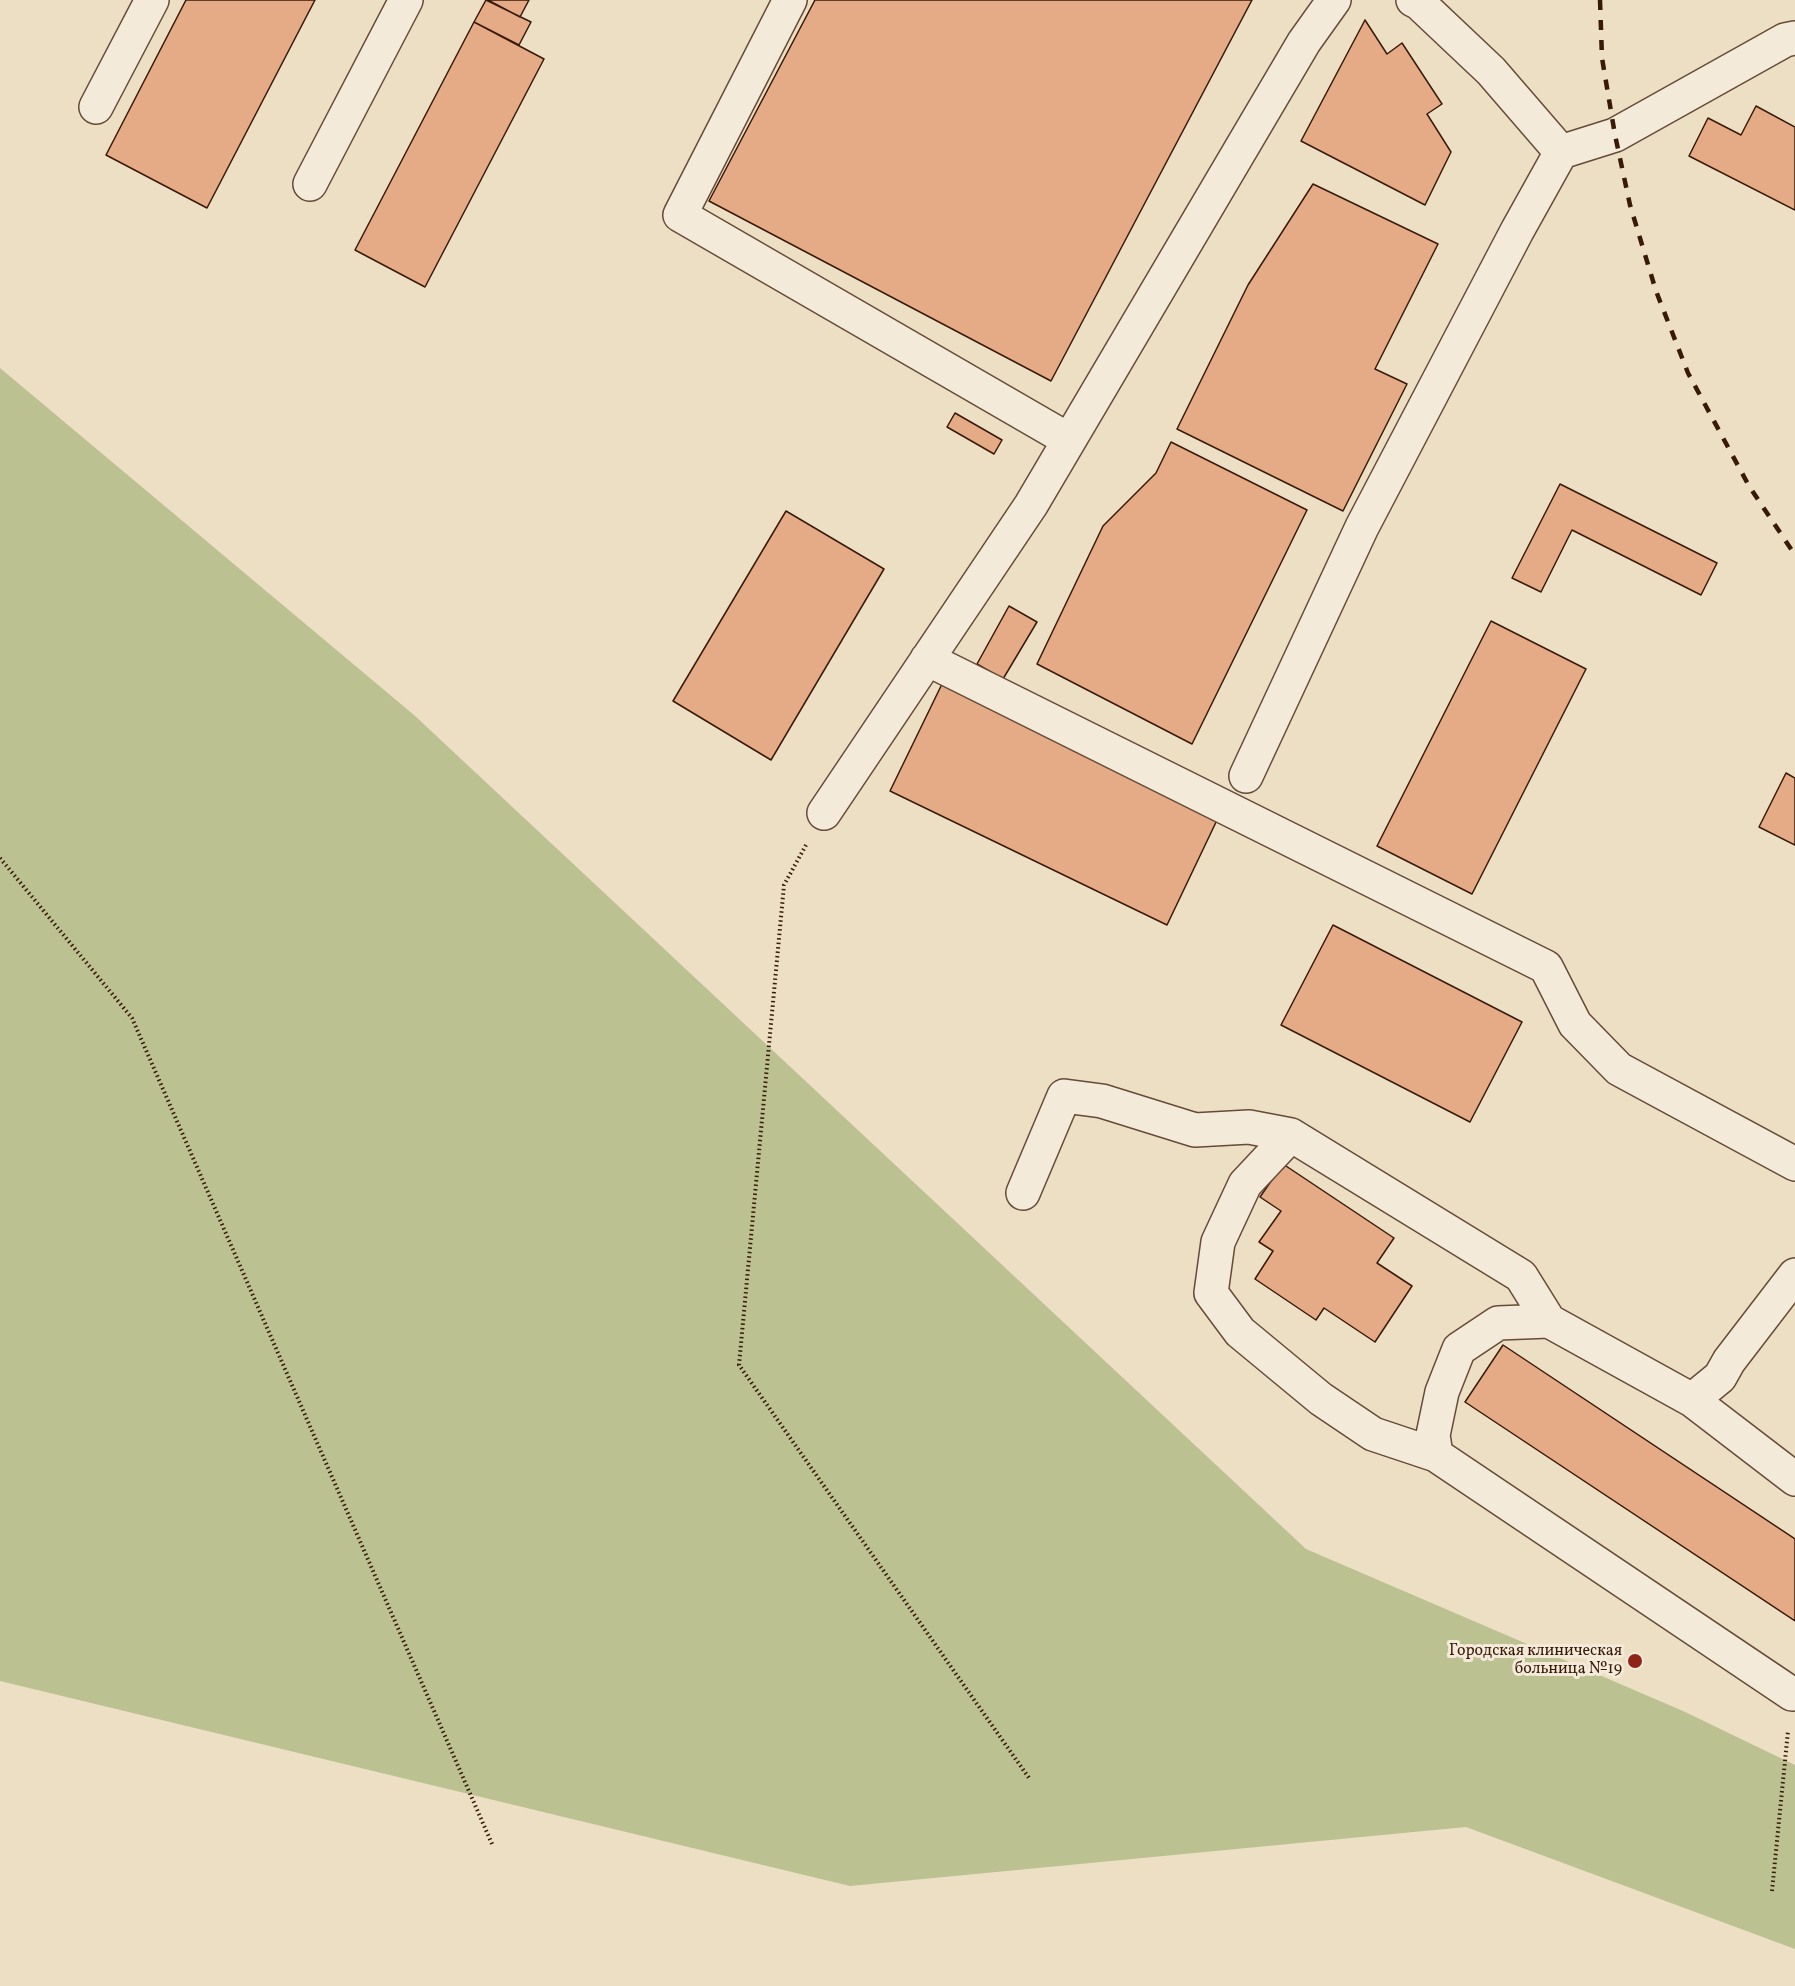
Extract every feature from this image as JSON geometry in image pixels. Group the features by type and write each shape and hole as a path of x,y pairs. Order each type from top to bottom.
{"lane":[{"path":"96,107 152,0"},
{"path":"310,184 406,0"},
{"path":"790,0 680,215 1069,440"},
{"path":"824,813 1031,505 1304,42 1334,0"},
{"path":"1413,0 1419,3 1491,71 1561,152"},
{"path":"1246,776 1362,527 1517,231 1561,152 1615,135 1785,40 1795,38"},
{"path":"927,659 1546,967 1575,1024 1619,1069 1795,1164"},
{"path":"1023,1193 1064,1096 1102,1101 1195,1130 1249,1127 1291,1135 1521,1276 1549,1321 1692,1400 1795,1479"},
{"path":"1291,1135 1245,1184 1218,1242 1211,1293 1240,1332 1321,1399 1373,1434 1436,1455 1793,1693"},
{"path":"1692,1400 1720,1377 1729,1361 1795,1275"},
{"path":"1436,1455 1433,1435 1442,1392 1459,1349 1498,1323 1549,1321"}],"path":[{"path":"824,813 784,885 739,1365 1029,1778"},
{"path":"0,858 132,1018 492,1844"},
{"path":"1772,1891 1793,1693"}],"green space":[{"path":"0,368 414,715 1306,1549 1683,1711 1795,1765 1795,1949 1466,1827 850,1886 0,1681"}],"building":[{"path":"186,0 315,0 207,208 106,155"},
{"path":"486,0 531,22 519,45 474,22"},
{"path":"488,0 529,0 520,17"},
{"path":"815,0 1252,0 1051,381 709,201"},
{"path":"1365,20 1387,54 1402,43 1442,104 1427,114 1451,152 1425,205 1301,141"},
{"path":"474,22 544,59 425,287 355,250"},
{"path":"1756,106 1795,127 1795,210 1689,156 1708,118 1741,135"},
{"path":"1313,184 1438,244 1375,369 1407,384 1343,511 1177,429 1248,285"},
{"path":"955,413 1002,440 994,454 947,427"},
{"path":"1171,442 1307,510 1192,744 1037,664 1103,526 1156,473"},
{"path":"1560,484 1717,563 1701,595 1572,530 1541,592 1512,578"},
{"path":"786,511 884,569 771,760 673,701"},
{"path":"1009,606 1037,622 1003,679 977,664"},
{"path":"1491,621 1586,669 1472,894 1377,846"},
{"path":"942,684 1218,818 1167,925 890,791"},
{"path":"1786,773 1795,778 1795,845 1759,827"},
{"path":"1333,925 1522,1022 1470,1122 1281,1025"},
{"path":"1283,1164 1394,1238 1377,1263 1412,1286 1375,1342 1324,1308 1316,1320 1255,1279 1273,1251 1259,1242 1281,1211 1260,1197"},
{"path":"1503,1345 1795,1539 1795,1621 1465,1402"}],"railway":[{"path":"1600,0 1602,58 1615,135 1630,205 1656,291 1688,373 1749,486 1795,555"}],"place":[{"name":"Городская клиническая больница №19","path":"1635,1661"}]}
